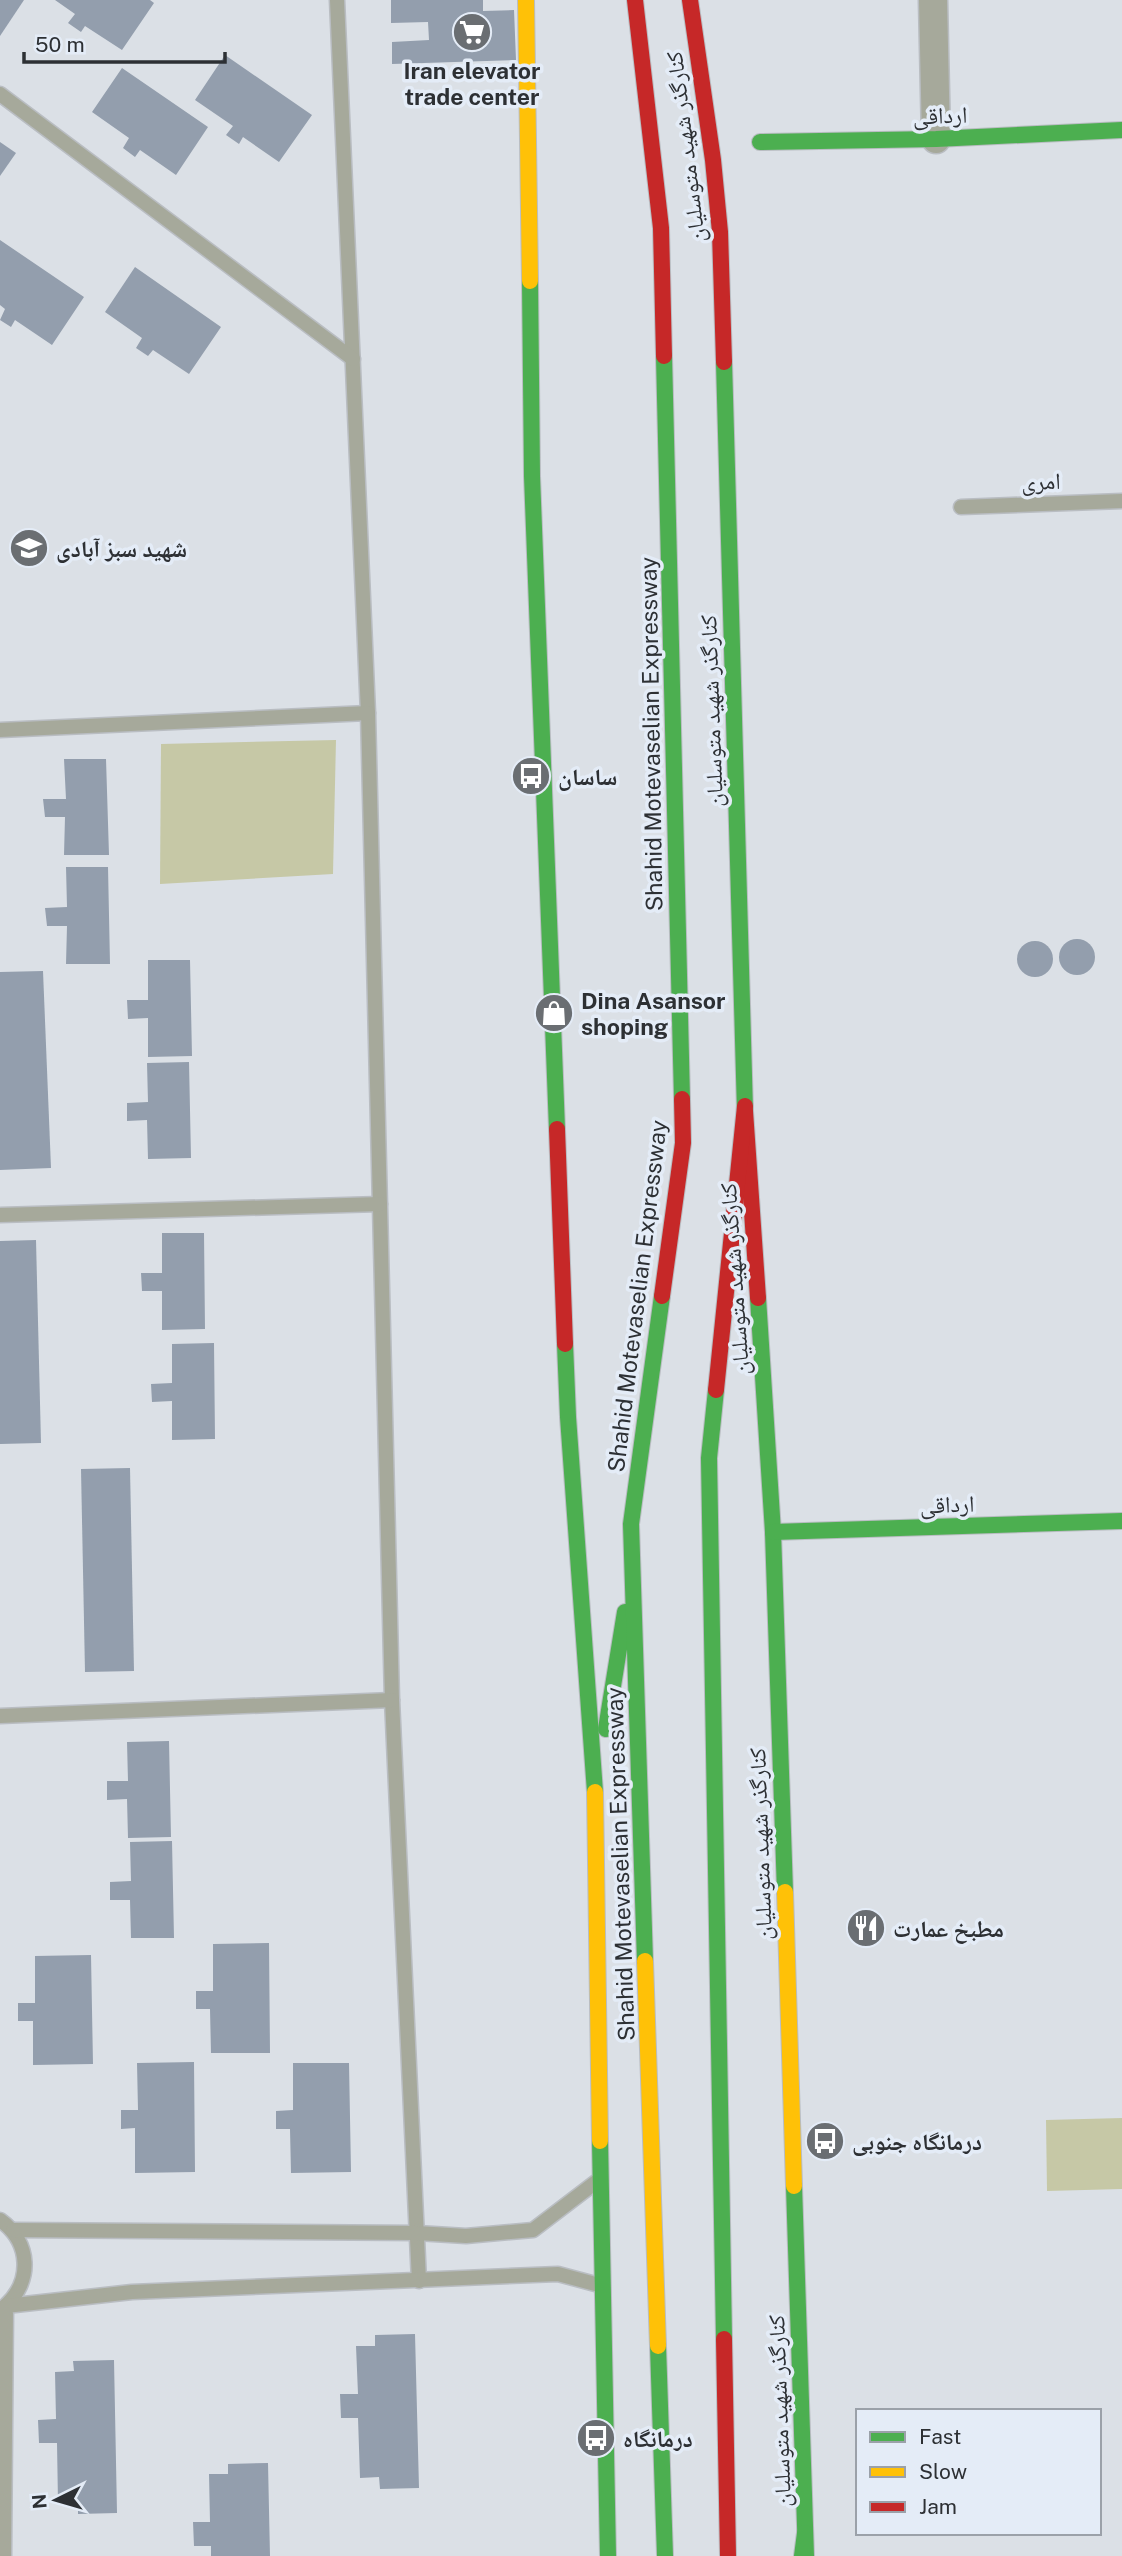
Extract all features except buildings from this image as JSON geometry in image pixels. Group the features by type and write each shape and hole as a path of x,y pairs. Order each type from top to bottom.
{"main road":[{"path":"526,0 532,490 568,1417 595,1796 608,2556"},
{"name":"Shahid Motevaselian Expressway","path":"635,0 661,228 683,1143 631,1524 665,2556"},
{"name":"کنارگذر شهید متوسلیان","path":"690,0 720,232 745,1106 773,1532 804,2556"},
{"name":"ارداقی","path":"760,142 936,139 1122,130"},
{"path":"728,2556 709,1458 745,1106"},
{"name":"ارداقی","path":"773,1532 1122,1521"},
{"path":"595,1796 633,1562"}],"street":[{"path":"933,0 936,139"}],"lane":[{"path":"337,0 369,713 392,1700 419,2281"},
{"path":"0,94 353,359"},
{"name":"امری","path":"961,507 1122,502"},
{"path":"0,730 369,713"},
{"path":"0,1214 380,1204"},
{"path":"0,1716 392,1700"},
{"path":"13,2230 417,2233 466,2236 533,2230 600,2179"},
{"path":"0,2220 13,2230 22,2245 25,2261 24,2278 17,2293 3,2308 4,2556"},
{"path":"3,2308 132,2291 558,2274 602,2286"}],"green space":[{"path":"336,740 333,874 160,884 161,744"},
{"path":"1122,2118 1122,2189 1047,2191 1046,2120"}],"traffic: fast":[{"path":"760,142 936,139 1122,130"},
{"path":"530,281 532,476 557,1129"},
{"path":"664,356 682,1099"},
{"path":"724,362 745,1111"},
{"path":"645,1961 631,1524 662,1296"},
{"path":"758,1298 773,1532 785,1892"},
{"path":"565,1344 595,1792"},
{"path":"716,1390 709,1458 724,2339"},
{"path":"773,1532 1122,1521"},
{"path":"606,1729 625,1612"},
{"path":"600,2141 608,2556"},
{"path":"794,2186 806,2556"},
{"path":"658,2346 665,2556"},
{"path":"802,2556 805,2533"}],"traffic: slow":[{"path":"526,0 530,281"},
{"path":"595,1792 600,2141"},
{"path":"785,1892 794,2186"},
{"path":"645,1961 658,2346"}],"traffic: jam":[{"path":"635,0 661,228 664,356"},
{"path":"690,0 713,160 720,232 724,362"},
{"path":"662,1296 683,1143 682,1099"},
{"path":"716,1390 745,1106"},
{"path":"745,1111 758,1298"},
{"path":"557,1129 565,1344"},
{"path":"724,2339 728,2556"}],"place":[{"name":"Iran elevator trade center","path":"472,32"},
{"name":"شهید سبز آبادی","path":"29,548"},
{"name":"ساسان","path":"531,776"},
{"name":"Dina Asansor shoping","path":"554,1013"},
{"name":"مطبخ عمارت","path":"866,1928"},
{"name":"درمانگاه جنوبی","path":"825,2141"},
{"name":"درمانگاه","path":"596,2438"}]}
